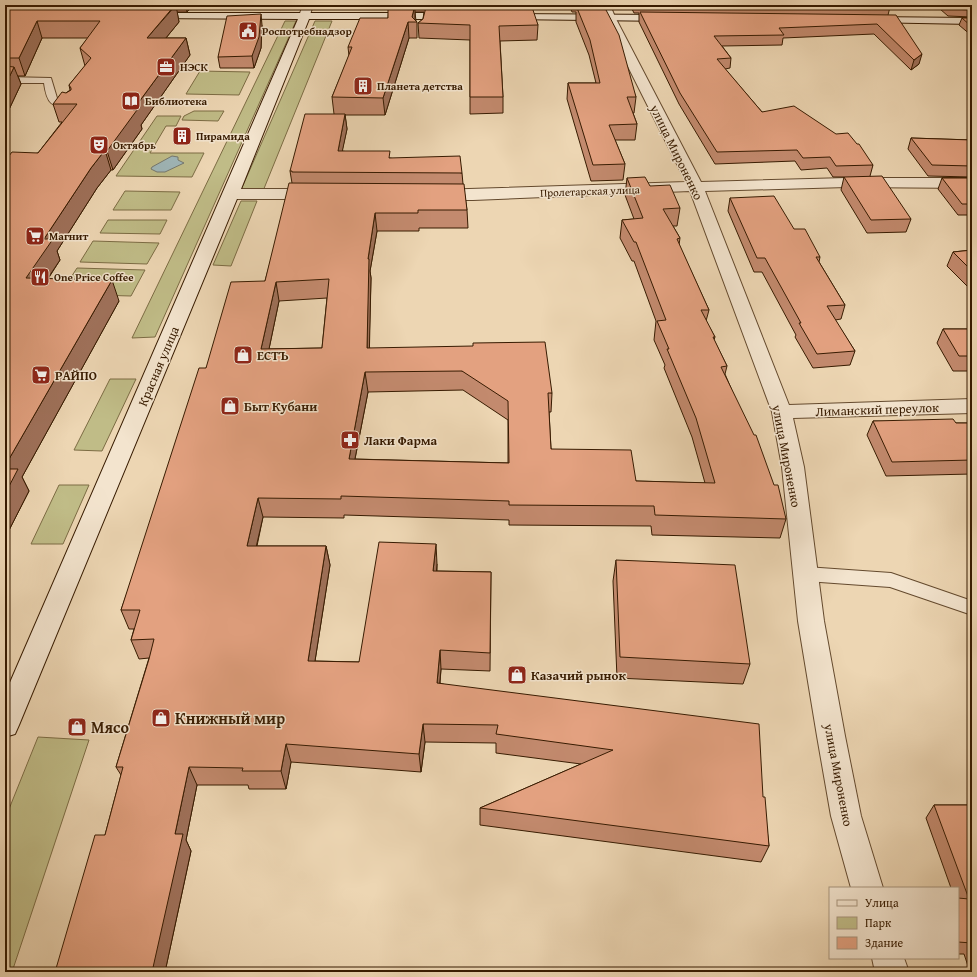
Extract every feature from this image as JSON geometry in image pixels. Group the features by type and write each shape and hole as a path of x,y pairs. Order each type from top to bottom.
{"street":[{"path":"137,16 306,10 421,19 461,16"},
{"name":"Красная улица","path":"5,725 231,194 306,10"},
{"path":"492,16 607,11 680,18"},
{"name":"улица Мироненко","path":"607,11 696,187 782,412 792,467 811,621 846,816 867,887"},
{"path":"862,20 972,21"},
{"name":"Пролетарская улица","path":"425,195 473,195 839,182 972,183"},
{"path":"231,194 329,194"},
{"name":"Лиманский переулок","path":"782,412 972,406"},
{"path":"888,959 892,972"}],"lane":[{"path":"5,80 48,80 50,98 56,104 71,107"},
{"path":"806,574 891,580 972,608"}],"green space":[{"path":"285,21 296,21 155,337 132,338"},
{"path":"315,21 332,21 263,191 241,190"},
{"path":"200,71 250,72 239,95 186,94"},
{"path":"194,111 224,111 218,121 182,120 184,116"},
{"path":"157,116 181,116 176,126 166,126 150,153 204,153 192,177 116,176"},
{"path":"125,191 180,192 171,210 113,210"},
{"path":"241,201 257,201 231,266 213,265"},
{"path":"108,220 167,220 160,234 100,233"},
{"path":"93,241 159,243 147,264 80,262"},
{"path":"77,268 145,270 131,296 60,294"},
{"path":"110,379 136,379 102,451 74,450"},
{"path":"59,485 89,485 63,544 31,544"},
{"path":"38,737 89,740 12,972 5,972 5,819"}],"water":[{"path":"172,156 178,157 178,160 184,163 165,172 157,172 151,169 152,167"}],"building":[{"path":"7,5 175,5 147,38 186,38 133,110 137,110 107,151 105,150 91,168 44,239 53,239 26,278 112,280 5,466 5,161 12,152 38,153 77,104 53,104 62,92 66,93 71,90 69,85 91,58 80,48 100,21 37,21 19,58 5,58 5,7"},
{"path":"388,5 415,5 412,17 417,22 408,22 383,98 332,97 352,47 348,47 360,18 388,18"},
{"path":"572,5 600,5 601,7 572,7"},
{"path":"692,5 889,5 890,7"},
{"path":"946,5 972,5 972,10 951,9"},
{"path":"426,7 532,7 538,25 499,26 503,97 470,97 470,25 418,23 423,19"},
{"path":"577,8 605,8 619,35 636,97 627,97 637,124 609,125 625,164 593,165 568,83 600,83 590,40"},
{"path":"640,12 896,15 922,54 914,60 877,24 779,28 784,35 714,36 731,58 717,59 762,112 794,106 836,134 848,133 857,144 859,144 873,165 836,166 830,157 803,158 797,150 717,152 680,93"},
{"path":"261,14 259,37 252,56 218,57 227,16"},
{"path":"962,18 972,18 972,27"},
{"path":"5,66 14,67 5,86"},
{"path":"305,114 345,114 338,151 390,151 389,158 460,156 462,173 292,172 290,171"},
{"path":"911,138 972,140 972,166 932,165"},
{"path":"882,176 911,219 871,220 844,177"},
{"path":"645,177 650,186 670,185 680,208 663,209 680,238 677,239 709,310 701,310 715,337 713,337 727,366 721,367 754,435 756,435 774,485 778,485 786,519 655,515 654,506 509,505 509,501 341,496 341,499 258,498 247,546 326,546 308,661 359,662 379,542 436,544 433,571 491,572 490,653 440,650 437,683 759,724 763,797 765,797 769,846 480,808 613,750 496,734 498,725 423,724 419,754 286,744 281,771 242,771 243,768 189,767 175,834 183,834 152,972 55,972 95,835 105,835 123,767 116,767 154,639 131,640 140,610 121,610 199,368 206,368 231,282 265,281 289,183 464,184 467,210 418,210 418,213 375,213 368,259 367,348 473,346 473,343 545,342 552,393 548,393 551,449 631,450 636,481 715,483 696,418 657,321 666,320 636,242 634,242 622,220 643,218 627,178","holes":["329,279 322,348 261,349 276,282","462,371 508,401 509,463 349,459 365,372"]},
{"path":"942,178 972,178 972,204 962,204"},
{"path":"774,196 794,229 805,229 820,257 816,257 845,305 827,306 855,351 817,354 765,258 757,258 730,198"},
{"path":"972,250 972,271 953,252"},
{"path":"943,329 972,329 972,356 959,356"},
{"path":"953,419 956,423 972,423 972,460 892,462 873,421"},
{"path":"5,469 18,469 5,494"},
{"path":"616,560 735,565 750,664 620,657"},
{"path":"934,805 972,805 972,943 959,942 959,898 969,899"}],"place":[{"name":"Роспотребнадзор","path":"248,31"},
{"name":"НЭСК","path":"166,67"},
{"name":"Планета детства","path":"363,86"},
{"name":"Библиотека","path":"131,101"},
{"name":"Пирамида","path":"182,136"},
{"name":"Октябрь","path":"99,145"},
{"name":"Магнит","path":"35,236"},
{"name":"One Price Coffee","path":"40,277"},
{"name":"ЕСТЪ","path":"243,355"},
{"name":"РАЙПО","path":"41,375"},
{"name":"Быт Кубани","path":"230,406"},
{"name":"Лаки Фарма","path":"350,440"},
{"name":"Казачий рынок","path":"517,675"},
{"name":"Книжный мир","path":"161,718"},
{"name":"Мясо","path":"77,727"}]}
